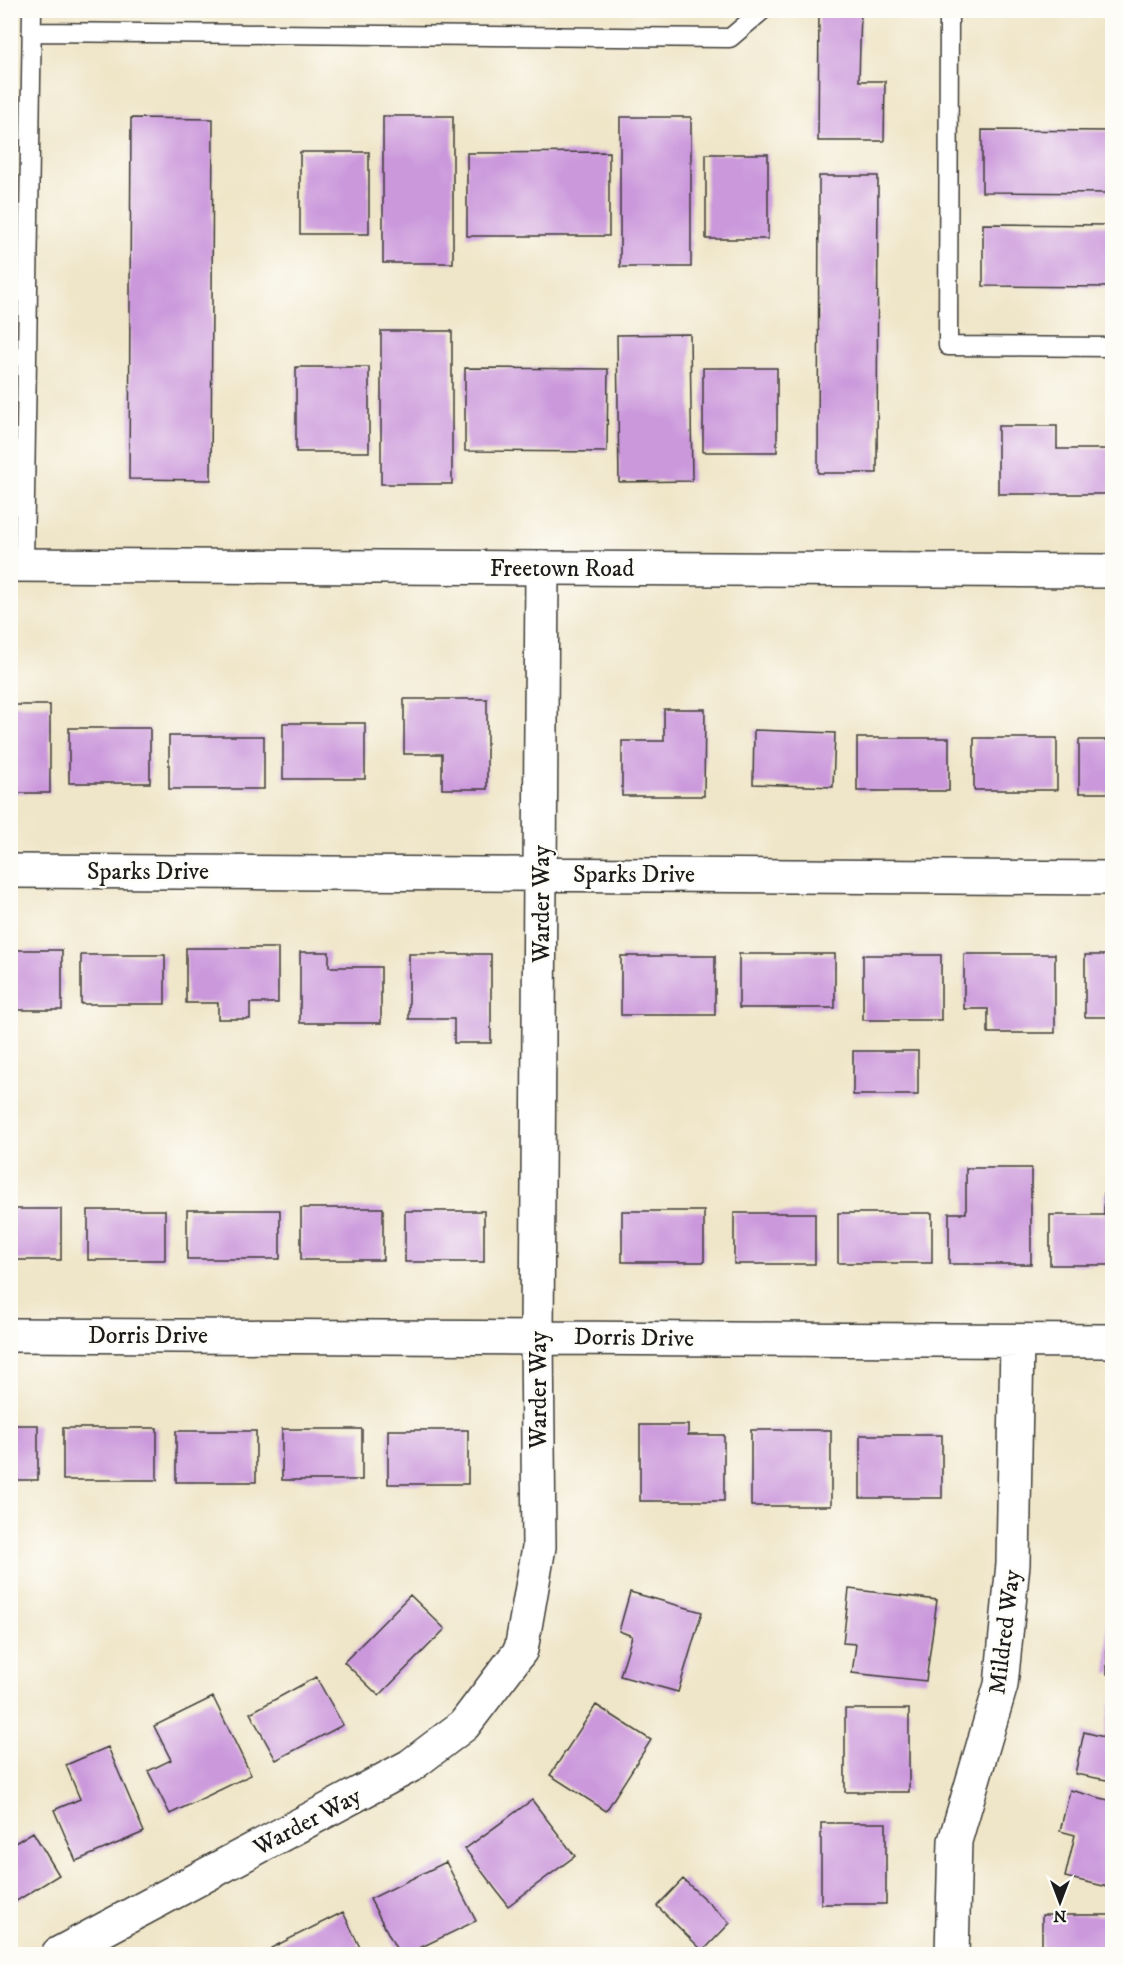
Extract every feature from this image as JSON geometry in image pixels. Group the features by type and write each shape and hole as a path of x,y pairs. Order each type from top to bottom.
{"street":[{"name":"Freetown Road","path":"17,565 1113,571"},
{"name":"Warder Way","path":"58,1954 410,1766 464,1725 521,1650 539,1547 537,1336 542,568"},
{"name":"Sparks Drive","path":"10,871 1113,878"},
{"name":"Dorris Drive","path":"10,1335 537,1336 1113,1341"},
{"name":"Mildred Way","path":"952,1954 955,1841 1001,1685 1013,1564 1017,1341"}],"lane":[{"path":"17,565 33,10"},
{"path":"32,32 730,38 763,10"},
{"path":"949,10 948,346 1113,347"}],"building":[{"path":"819,10 861,10 859,81 885,81 884,141 818,141"},
{"path":"383,116 453,116 453,263 383,263"},
{"path":"620,117 691,117 691,267 620,267"},
{"path":"131,118 213,119 211,480 129,479"},
{"path":"982,130 1112,131 1112,193 982,192"},
{"path":"300,152 369,152 369,234 300,234"},
{"path":"609,152 609,236 467,236 467,153"},
{"path":"706,154 768,154 768,239 706,239"},
{"path":"819,176 878,176 877,473 818,473"},
{"path":"983,224 1112,225 1112,287 983,286"},
{"path":"381,331 452,331 452,484 381,484"},
{"path":"690,334 692,481 619,482 617,335"},
{"path":"296,367 369,367 369,452 296,452"},
{"path":"465,368 608,369 607,452 465,451"},
{"path":"703,368 777,368 777,452 703,452"},
{"path":"998,426 1057,426 1057,449 1112,449 1112,494 998,494"},
{"path":"404,699 487,699 487,789 442,789 442,754 404,754"},
{"path":"10,705 50,705 50,793 10,793"},
{"path":"664,709 705,709 704,796 622,796 622,741 664,741"},
{"path":"283,723 365,723 365,779 283,779"},
{"path":"69,728 150,728 150,783 69,783"},
{"path":"754,730 835,733 833,787 753,784"},
{"path":"169,736 264,736 264,789 169,789"},
{"path":"857,738 949,738 949,791 857,791"},
{"path":"974,738 1057,738 1057,790 974,790"},
{"path":"1079,740 1112,740 1112,793 1079,793"},
{"path":"186,948 278,948 278,1003 250,1003 250,1019 218,1019 218,1003 186,1003"},
{"path":"10,950 62,950 62,1010 10,1010"},
{"path":"300,952 329,952 329,967 381,967 381,1023 300,1023"},
{"path":"409,954 491,954 491,1043 454,1043 454,1019 409,1019"},
{"path":"739,954 835,954 835,1008 739,1008"},
{"path":"964,954 1055,954 1055,1033 988,1033 988,1009 964,1009"},
{"path":"81,955 165,955 165,1004 81,1004"},
{"path":"863,955 941,955 941,1020 863,1020"},
{"path":"1085,955 1112,955 1112,1017 1085,1017"},
{"path":"621,956 715,956 715,1015 621,1015"},
{"path":"853,1051 918,1051 918,1095 853,1095"},
{"path":"966,1168 1031,1168 1031,1264 949,1264 949,1213 966,1213"},
{"path":"1104,1193 1112,1193 1112,1265 1050,1265 1050,1215 1104,1215"},
{"path":"301,1208 383,1208 383,1260 301,1260"},
{"path":"10,1209 61,1209 61,1260 10,1260"},
{"path":"88,1210 165,1210 165,1260 88,1260"},
{"path":"187,1210 280,1210 280,1259 187,1259"},
{"path":"405,1211 484,1211 484,1262 405,1262"},
{"path":"622,1211 704,1211 704,1262 622,1262"},
{"path":"734,1213 815,1213 815,1264 734,1264"},
{"path":"838,1213 932,1213 932,1263 838,1263"},
{"path":"10,1425 38,1425 38,1480 10,1480"},
{"path":"640,1425 688,1425 688,1435 724,1435 724,1501 640,1501"},
{"path":"63,1428 157,1428 157,1480 63,1480"},
{"path":"282,1429 362,1429 362,1480 282,1480"},
{"path":"388,1430 468,1430 468,1484 388,1484"},
{"path":"751,1430 831,1430 831,1506 751,1506"},
{"path":"176,1431 256,1431 256,1482 176,1482"},
{"path":"860,1435 942,1435 942,1498 860,1498"},
{"path":"849,1589 937,1600 926,1681 852,1673 856,1644 843,1643"},
{"path":"1107,1589 1112,1589 1112,1674 1107,1674"},
{"path":"630,1592 702,1612 678,1692 620,1676 632,1636 619,1631"},
{"path":"410,1595 445,1629 379,1696 344,1662"},
{"path":"316,1677 343,1725 276,1760 250,1713"},
{"path":"213,1697 251,1775 170,1814 148,1771 171,1760 154,1726"},
{"path":"1111,1698 1112,1781 1075,1774 1084,1732 1104,1737"},
{"path":"596,1705 651,1740 606,1811 550,1775"},
{"path":"845,1709 909,1709 909,1792 845,1792"},
{"path":"108,1747 144,1832 76,1861 54,1810 80,1799 66,1765"},
{"path":"1070,1790 1112,1801 1112,1888 1065,1877 1075,1835 1060,1831"},
{"path":"532,1800 575,1856 508,1906 465,1849"},
{"path":"821,1823 886,1823 886,1904 821,1904"},
{"path":"33,1832 59,1875 10,1905 10,1846"},
{"path":"446,1862 476,1921 407,1954 399,1954 370,1899"},
{"path":"683,1879 730,1923 703,1951 657,1906"},
{"path":"343,1912 363,1954 274,1954 271,1948"},
{"path":"1042,1915 1112,1915 1112,1954 1042,1954"}]}
